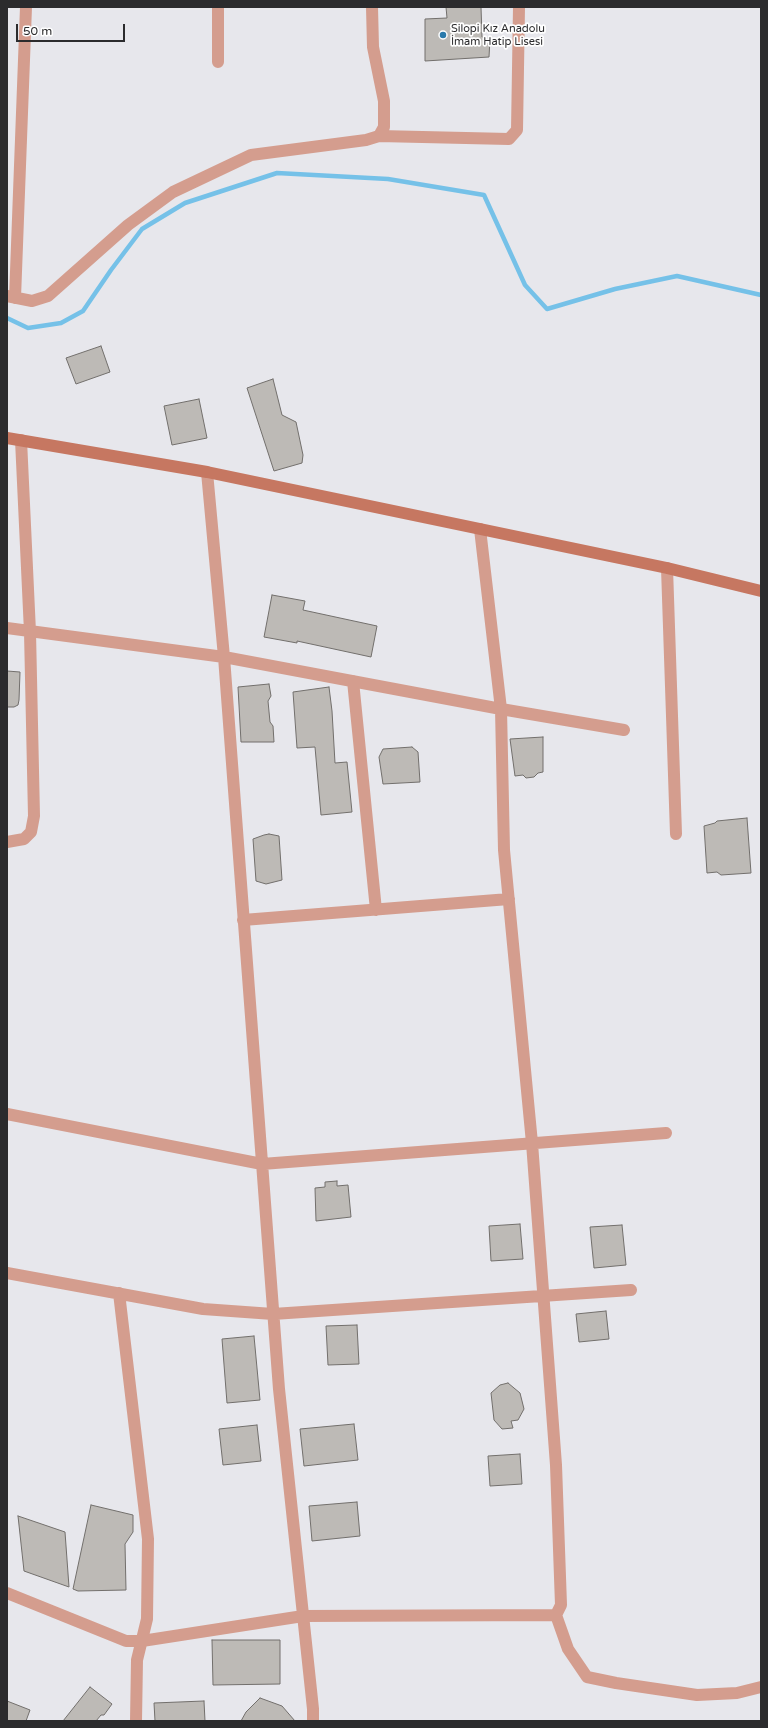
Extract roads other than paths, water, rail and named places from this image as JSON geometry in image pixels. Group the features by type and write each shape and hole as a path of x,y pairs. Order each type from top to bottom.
{"street":[{"path":"26,7 11,297 32,301 48,296 128,225 173,192 251,155 366,140 379,136 509,139 516,130 519,7"},
{"path":"218,7 218,62"},
{"path":"372,7 373,47 384,101 384,127 379,136"},
{"path":"7,438 207,472 668,568 761,591"},
{"path":"7,842 24,839 32,832 34,816 30,632 21,440"},
{"path":"207,472 224,657 279,1389 313,1709 313,1721"},
{"path":"480,529 501,709 504,850 532,1143 556,1465 561,1605 556,1615 568,1649 587,1677 616,1683 697,1695 737,1693 761,1688"},
{"path":"668,568 676,834"},
{"path":"7,628 224,657 501,709 624,730"},
{"path":"352,681 376,910"},
{"path":"243,920 509,899"},
{"path":"7,1114 262,1164 666,1133"},
{"path":"7,1273 203,1310 273,1314 631,1290"},
{"path":"119,1294 148,1539 147,1619 137,1660 136,1721"},
{"path":"7,1593 126,1641 142,1641 303,1616 556,1615"}],"waterway":[{"path":"7,318 28,328 61,323 83,311 111,270 142,229 185,203 277,173 388,179 484,195 525,285 547,309 615,289 677,276 761,295"}],"place":[{"name":"Silopi Kız Anadolu İmam Hatip Lisesi","path":"443,35"}]}
